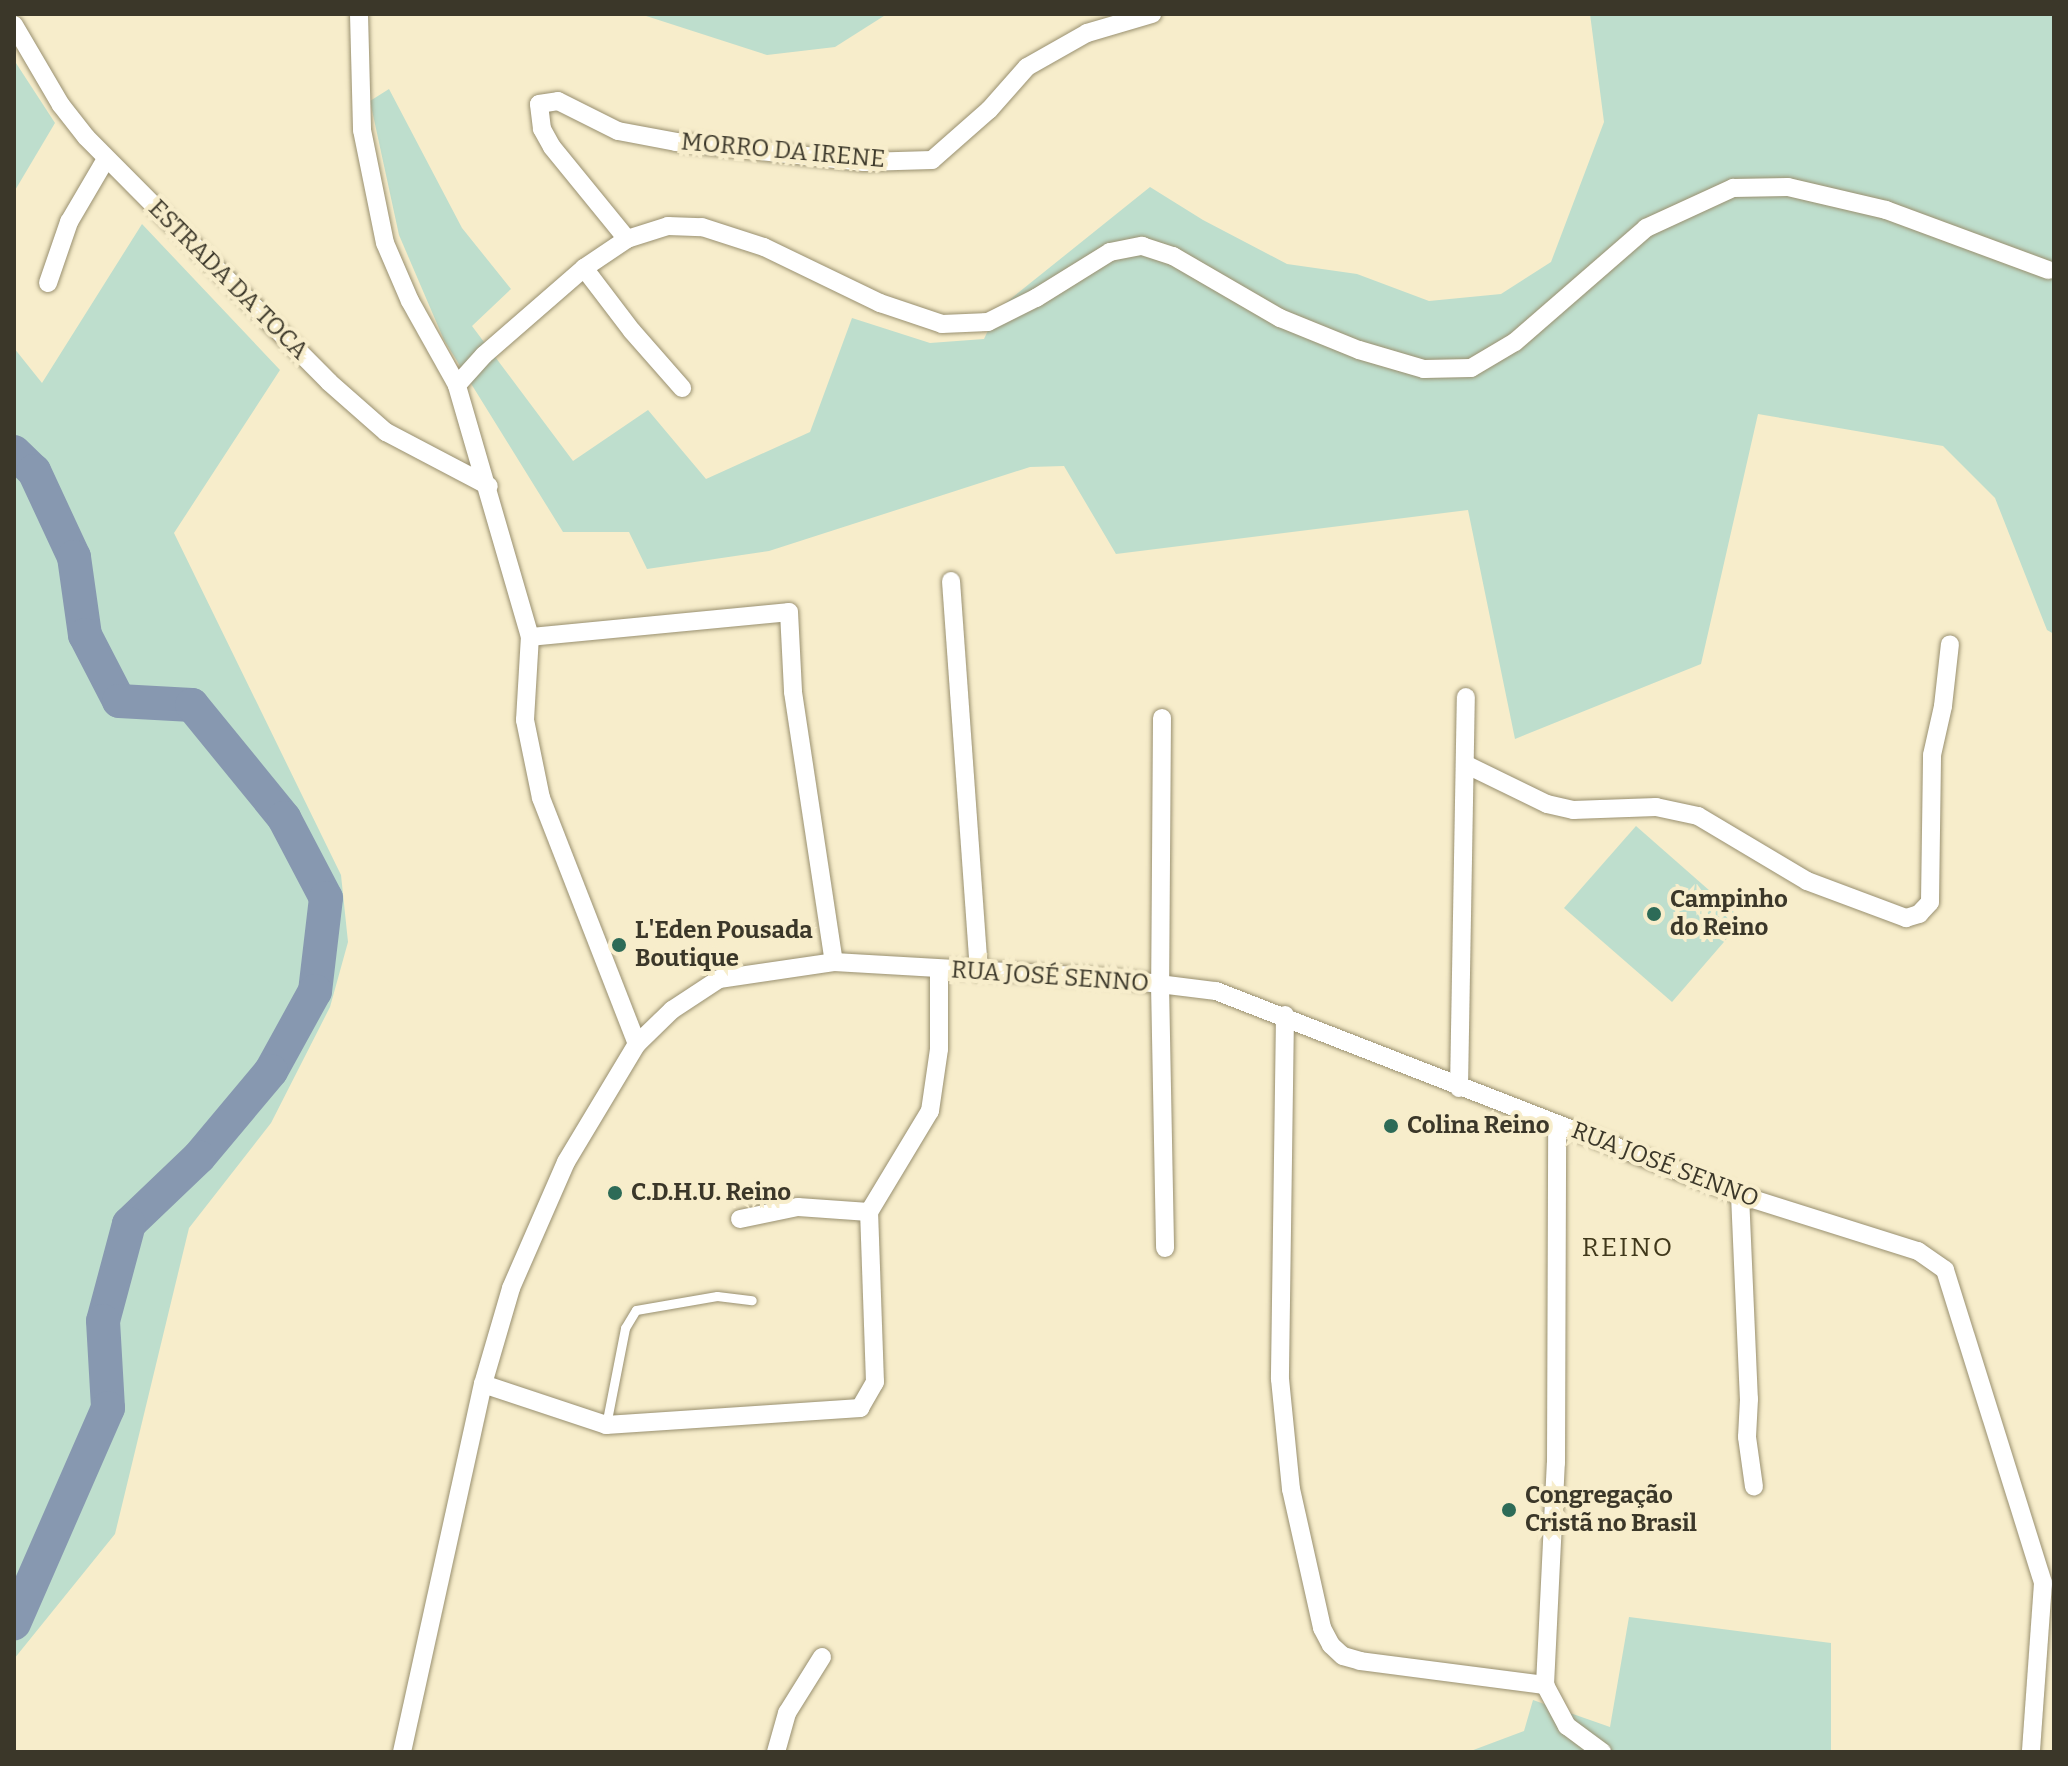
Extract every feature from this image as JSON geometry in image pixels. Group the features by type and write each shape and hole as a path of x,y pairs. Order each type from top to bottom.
{"street":[{"path":"359,14 362,130 385,243 410,301 457,385 489,486 530,637 525,720 541,798 637,1044"},
{"name":"MORRO DA IRENE","path":"627,239 552,147 542,129 539,104 558,101 618,131 676,142 864,162 932,160 989,110 1027,67 1087,33 1152,14"},
{"name":"ESTRADA DA TOCA","path":"14,25 61,105 106,159 329,382 386,432 489,486"},
{"path":"48,283 69,222 106,159"},
{"path":"457,385 484,355 584,268 627,239 668,226 702,227 764,247 880,303 942,324 988,322 1036,298 1110,252 1142,246 1173,256 1280,318 1359,350 1424,369 1471,368 1515,342 1646,228 1733,188 1788,187 1886,210 2048,270"},
{"path":"584,268 632,331 682,388"},
{"path":"951,581 979,972"},
{"path":"530,637 789,612 793,692 834,962"},
{"path":"1467,765 1547,804 1573,810 1656,807 1698,816 1807,881 1906,918 1919,914 1930,902 1932,755 1943,706 1950,644"},
{"path":"1459,1088 1466,697"},
{"path":"1162,718 1160,984 1165,1248"},
{"name":"RUA JOSÉ SENNO","path":"402,1752 483,1384 530,1236 566,1162 637,1044 672,1010 719,979 834,962 1160,984 1216,991 1285,1015 1459,1088 1740,1195 1918,1251 1945,1270 2048,1582 2031,1752"},
{"path":"483,1384 606,1425 860,1408 875,1382 869,1212 930,1111 939,1049 939,969"},
{"path":"1285,1015 1280,1379 1291,1489 1316,1603 1331,1645 1343,1656 1545,1685"},
{"path":"1557,1124 1556,1463 1545,1685 1579,1752"},
{"path":"1740,1195 1749,1399 1747,1437 1754,1487"},
{"path":"740,1219 798,1207 869,1212"},
{"path":"776,1752 787,1713 822,1657"},
{"path":"1567,1726 1602,1752"}],"lane":[{"path":"606,1425 625,1328 636,1310 717,1296 752,1300"}],"green space":[{"path":"640,14 887,14 835,47 767,55"},
{"path":"1590,14 2054,14 2054,634 2047,630 1995,498 1943,446 1758,414 1701,664 1515,739 1468,510 1116,554 1064,466 1030,467 769,551 647,569 629,532 563,532 444,340 399,235 370,101 389,89 462,228 511,289 472,326 573,461 648,410 706,479 810,432 852,318 930,343 984,339 998,309 1150,187 1203,220 1287,264 1357,274 1429,301 1501,294 1551,262 1604,122"},
{"path":"14,60 55,123 14,192"},
{"path":"142,224 280,370 174,533 341,875 348,942 330,1007 271,1123 189,1228 115,1534 14,1659 14,348 42,383"},
{"name":"Campinho do Reino","path":"1636,826 1743,920 1672,1002 1564,908"},
{"path":"1629,1617 1831,1643 1831,1752 1468,1752 1524,1731 1533,1700 1610,1727"}],"waterway":[{"path":"14,452 34,471 74,557 85,635 119,701 192,705 284,818 326,898 315,991 271,1071 199,1157 129,1224 103,1321 108,1408 14,1623"}],"place":[{"name":"Campinho do Reino","path":"1654,914"},
{"name":"L'Eden Pousada Boutique","path":"619,945"},
{"name":"Colina Reino","path":"1391,1126"},
{"name":"C.D.H.U. Reino","path":"615,1193"},
{"name":"Congregação Cristã no Brasil","path":"1509,1510"}],"district":[{"name":"REINO","path":"1628,1248"}]}
